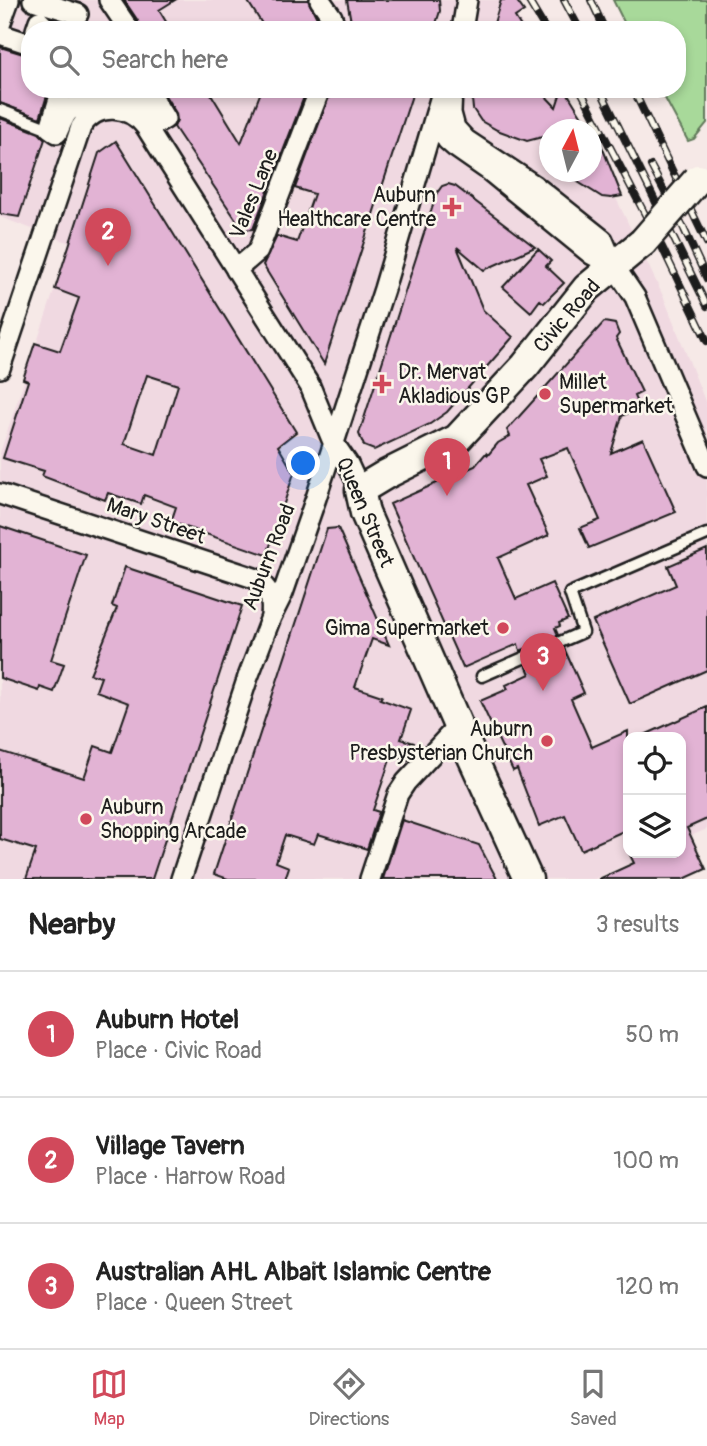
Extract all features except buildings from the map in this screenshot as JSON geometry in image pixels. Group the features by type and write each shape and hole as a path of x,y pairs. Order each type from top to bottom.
{"street":[{"path":"0,12 6,0"},
{"path":"0,25 6,0"},
{"path":"33,0 78,15"},
{"path":"109,0 123,21"},
{"path":"320,0 333,21"},
{"path":"464,21 467,1"},
{"path":"0,34 21,41"},
{"path":"54,130 60,98"},
{"path":"54,130 66,114 91,98"},
{"path":"126,98 142,106 158,123 165,119 152,98"},
{"name":"Vales Lane","path":"236,271 258,251 317,98"},
{"name":"Auburn Road","path":"181,879 271,617 283,593 351,389 440,98"},
{"path":"452,98 451,114 455,128 466,140 534,185 603,240 614,266 635,297 707,466"},
{"name":"Queen Street","path":"77,138 89,117 115,109 134,114 146,127 310,386 333,442 348,464 360,490 365,513 528,879"},
{"path":"435,113 440,128 455,147 498,178 591,254 614,266"},
{"path":"0,368 77,138"},
{"path":"423,159 444,148 455,147"},
{"name":"Civic Road","path":"360,490 457,439 525,366 587,288 643,242 702,173"},
{"path":"310,386 332,396 351,389"},
{"name":"Mary Street","path":"0,494 254,578 266,585 272,601 271,617"},
{"path":"370,879 398,794 458,726"}],"lane":[{"path":"0,110 77,138"},
{"path":"482,676 583,632 570,593 707,534"}],"shaded area":[{"path":"0,0 506,0 520,21 21,21 21,98 560,98 553,119 539,119 539,182 602,182 602,169 664,298 707,406 707,829 686,838 686,732 623,732 623,858 642,858 594,879 0,879 0,453 70,243 0,217"}],"green space":[{"path":"613,0 707,0 707,123 694,139 688,141 665,98 686,98 686,21 624,21"}],"railway":[{"path":"528,0 541,21"},
{"path":"564,0 575,21"},
{"path":"591,0 601,21"},
{"path":"585,98 707,341"},
{"path":"604,98 707,306"},
{"path":"637,98 707,243"},
{"path":"651,166 707,279"}],"place":[{"name":"Auburn Healthcare Centre","path":"452,207"},
{"name":"Village Tavern","path":"108,266"},
{"name":"Dr. Mervat Akladious GP","path":"382,384"},
{"name":"Millet Supermarket","path":"545,394"},
{"name":"Auburn Hotel","path":"447,496"},
{"name":"Gima Supermarket","path":"503,628"},
{"name":"Australian AHL Albait Islamic Centre","path":"543,691"},
{"name":"Auburn Presbysterian Church","path":"547,741"},
{"name":"Auburn Shopping Arcade","path":"86,819"}]}
